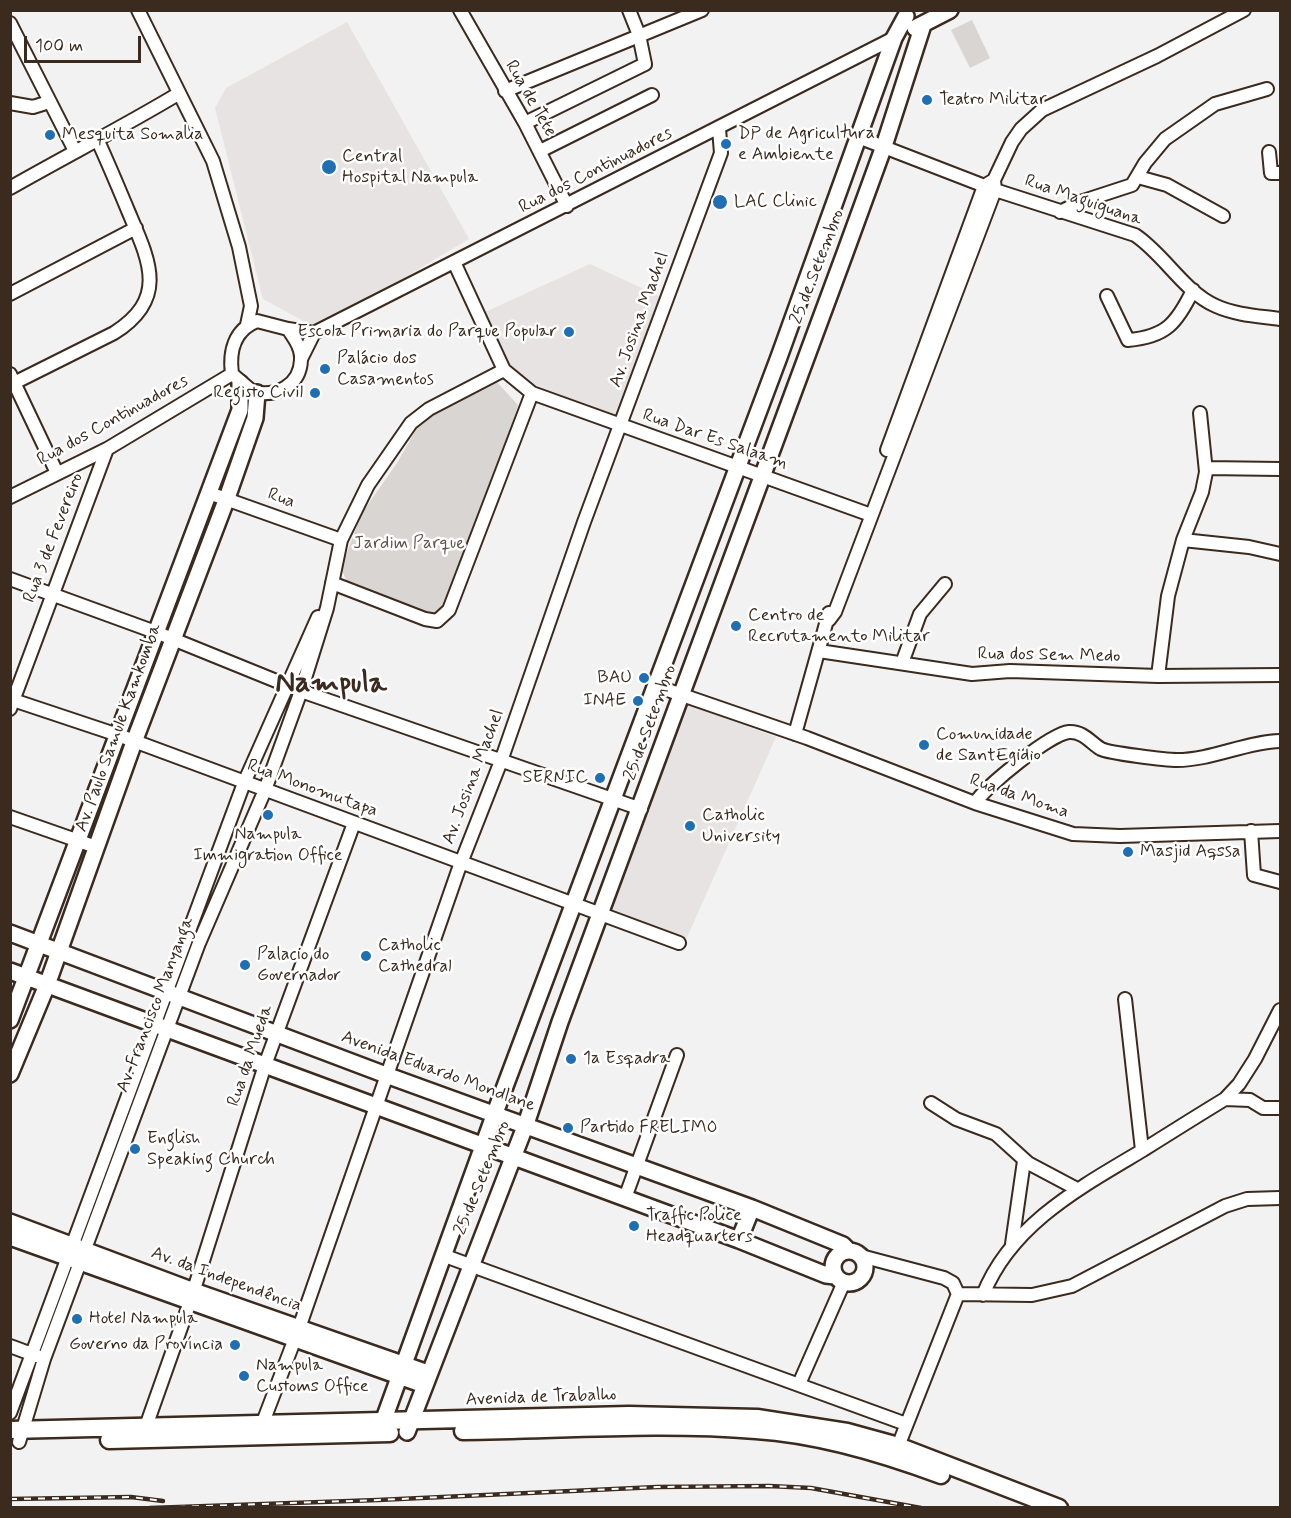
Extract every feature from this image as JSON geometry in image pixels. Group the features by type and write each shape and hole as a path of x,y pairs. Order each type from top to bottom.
{"highway":[{"name":"Avenida de Trabalho","path":"15,1436 628,1421 756,1424 847,1445 896,1451 1059,1508"},
{"name":"Avenida de Trabalho","path":"896,1451 1029,1508"}],"main road":[{"path":"894,38 950,10"},
{"path":"905,13 912,22 923,25"},
{"name":"25 de Setembro","path":"381,1427 445,1257 495,1113 615,800 905,13"},
{"name":"25 de Setembro","path":"409,1426 469,1265 526,1124 560,1022 641,809 884,146 923,25"},
{"path":"819,246 845,253"},
{"path":"778,357 802,365"},
{"name":"Av. Paulo Samule Kamkomba","path":"10,1020 158,633 240,410 236,378"},
{"name":"Av. Paulo Samule Kamkomba","path":"10,1074 46,985 134,742 227,498 255,418 258,393"},
{"path":"697,576 721,587"},
{"name":"Avenida Eduardo Mondlane","path":"10,933 386,1075 752,1208 843,1245 855,1253"},
{"path":"10,971 739,1240 826,1275 840,1279 855,1282 863,1275 865,1265 855,1253 842,1252 835,1258 833,1268 840,1279"},
{"path":"534,1012 560,1022"},
{"path":"739,1240 752,1208"},
{"name":"Av. da Independência","path":"10,1222 76,1253 192,1297 426,1379"},
{"name":"Av. da Independência","path":"10,1237 76,1253"}],"street":[{"path":"138,10 213,161 238,247 251,306 247,325 233,344 230,356 236,378 258,393 287,388 296,378 314,333 288,329 267,321 257,321 247,325"},
{"path":"525,123 645,64 639,35 629,10"},
{"path":"505,91 702,10"},
{"path":"795,734 829,620 836,612 841,586 868,513 991,185 1021,129 1042,110 1157,56 1244,10"},
{"name":"Rua de Tete","path":"461,11 525,123 567,206"},
{"path":"10,23 75,151"},
{"name":"Rua dos Continuadores","path":"314,333 894,38"},
{"path":"1060,212 1080,202 1128,188 1165,139 1215,104 1228,98 1268,89"},
{"path":"10,188 75,151 98,141 178,94"},
{"path":"540,151 652,95"},
{"path":"10,103 33,107 49,102"},
{"name":"Av. Josina Machel","path":"260,1430 297,1334 460,864 501,760 620,426 721,153 719,129"},
{"name":"Rua Maguiguana","path":"858,137 1060,212 1135,235 1151,245 1193,290 1214,306 1281,319"},
{"path":"57,473 12,380 114,333 126,325 144,305 150,288 150,263 98,141"},
{"path":"1269,152 1271,173 1281,173"},
{"path":"1138,177 1167,185 1223,216"},
{"path":"10,294 136,228"},
{"name":"Rua Dar Es Salaam","path":"454,262 504,370 532,393 868,513"},
{"path":"1107,296 1128,340 1154,336 1168,328 1178,319 1193,290"},
{"path":"251,306 267,321"},
{"path":"288,329 298,344 302,359"},
{"name":"Av. Francisco Manyanga","path":"172,994 199,943 216,898 265,790 295,688 332,583 341,540 368,485 411,423 445,400 504,370"},
{"name":"Rua dos Continuadores","path":"10,497 107,449 236,378"},
{"path":"332,583 425,619 436,621 449,610 532,393"},
{"path":"1158,676 1168,596 1183,540 1202,492 1206,468 1200,413"},
{"name":"Rua 3 de Fevereiro","path":"12,703 107,449"},
{"path":"1206,468 1281,469"},
{"name":"Rua","path":"209,493 341,540"},
{"path":"1183,540 1249,547 1281,554"},
{"path":"10,579 158,633 295,688 641,809"},
{"path":"902,663 920,614 945,584"},
{"name":"Rua dos Sem Medo","path":"819,651 972,674 1010,671 1158,676 1281,675"},
{"name":"Rua da Moma","path":"656,686 795,734 975,803 1072,834 1120,836 1281,831"},
{"name":"Av. Francisco Manyanga","path":"10,1413 32,1354 76,1253 172,994 186,938 244,783 295,688"},
{"name":"Rua Monomutapa","path":"12,703 118,735 600,916 679,943"},
{"path":"975,803 982,793 1013,767 1058,736 1071,732 1092,740 1101,749 1176,760 1254,743 1281,741"},
{"path":"10,818 96,847"},
{"name":"Rua da Mueda","path":"144,1432 192,1297 265,1065 354,823"},
{"path":"1251,831 1254,875 1281,882"},
{"path":"202,893 216,898"},
{"path":"186,938 199,943"},
{"path":"1125,999 1142,1150"},
{"path":"983,1295 990,1278 1012,1244 1077,1189 1225,1099 1249,1067 1281,1010"},
{"path":"625,1198 677,1055"},
{"path":"1225,1099 1250,1100 1263,1108 1281,1108"},
{"path":"931,1103 956,1119 996,1134 1024,1161 1077,1189"},
{"path":"1012,1244 1024,1161"},
{"path":"958,1294 1032,1295 1072,1286 1225,1206 1247,1199 1281,1198"},
{"name":"Av. Francisco Manyanga","path":"15,1436 44,1359 76,1253"},
{"path":"855,1253 944,1278 953,1283 958,1294 896,1451"},
{"path":"445,1257 906,1424"},
{"path":"799,1384 840,1279"},
{"path":"10,1346 44,1359"}],"shaded area":[{"name":"Central Hospital Nampula","path":"347,22 469,239 318,329 263,299 215,108 226,88"},
{"name":"Escola Primaria do Parque Popular","path":"590,264 661,297 616,417 524,380 498,350 483,313"},
{"name":"Catholic University","path":"687,704 776,737 685,942 610,915"}],"green space":[{"path":"972,20 990,58 970,68 951,30"},
{"name":"Jardim Parque","path":"496,381 518,405 505,449 443,609 433,616 404,607 347,582 341,568 362,513 397,463 421,421"}],"railway":[{"path":"150,1508 657,1487 769,1486 811,1488 921,1508"},
{"path":"10,1499 131,1497 163,1501"}],"place":[{"name":"Teatro Militar","path":"927,100"},
{"name":"Mesquita Somalia","path":"50,135"},
{"name":"DP de Agricultura e Ambiente","path":"726,144"},
{"name":"Central Hospital Nampula","path":"329,167"},
{"name":"LAC Clinic","path":"720,202"},
{"name":"Escola Primaria do Parque Popular","path":"569,332"},
{"name":"Palácio dos Casamentos","path":"325,369"},
{"name":"Registo Civil","path":"315,393"},
{"name":"Centro de Recrutamento Militar","path":"736,626"},
{"name":"BAU","path":"644,678"},
{"name":"INAE","path":"638,701"},
{"name":"Comunidade de SantEgidio","path":"924,745"},
{"name":"SERNIC","path":"600,778"},
{"name":"Nampula Immigration Office","path":"268,815"},
{"name":"Catholic University","path":"690,826"},
{"name":"Masjid Aqssa","path":"1128,852"},
{"name":"Catholic Cathedral","path":"366,956"},
{"name":"Palacio do Governador","path":"245,965"},
{"name":"1a Esqadra","path":"571,1059"},
{"name":"Partido FRELIMO","path":"568,1128"},
{"name":"English Speaking Church","path":"135,1149"},
{"name":"Traffic Police Headquarters","path":"634,1226"},
{"name":"Hotel Nampula","path":"77,1319"},
{"name":"Governo da Província","path":"235,1345"},
{"name":"Nampula Customs Office","path":"244,1376"}],"district":[{"name":"Nampula","path":"331,685"}]}
